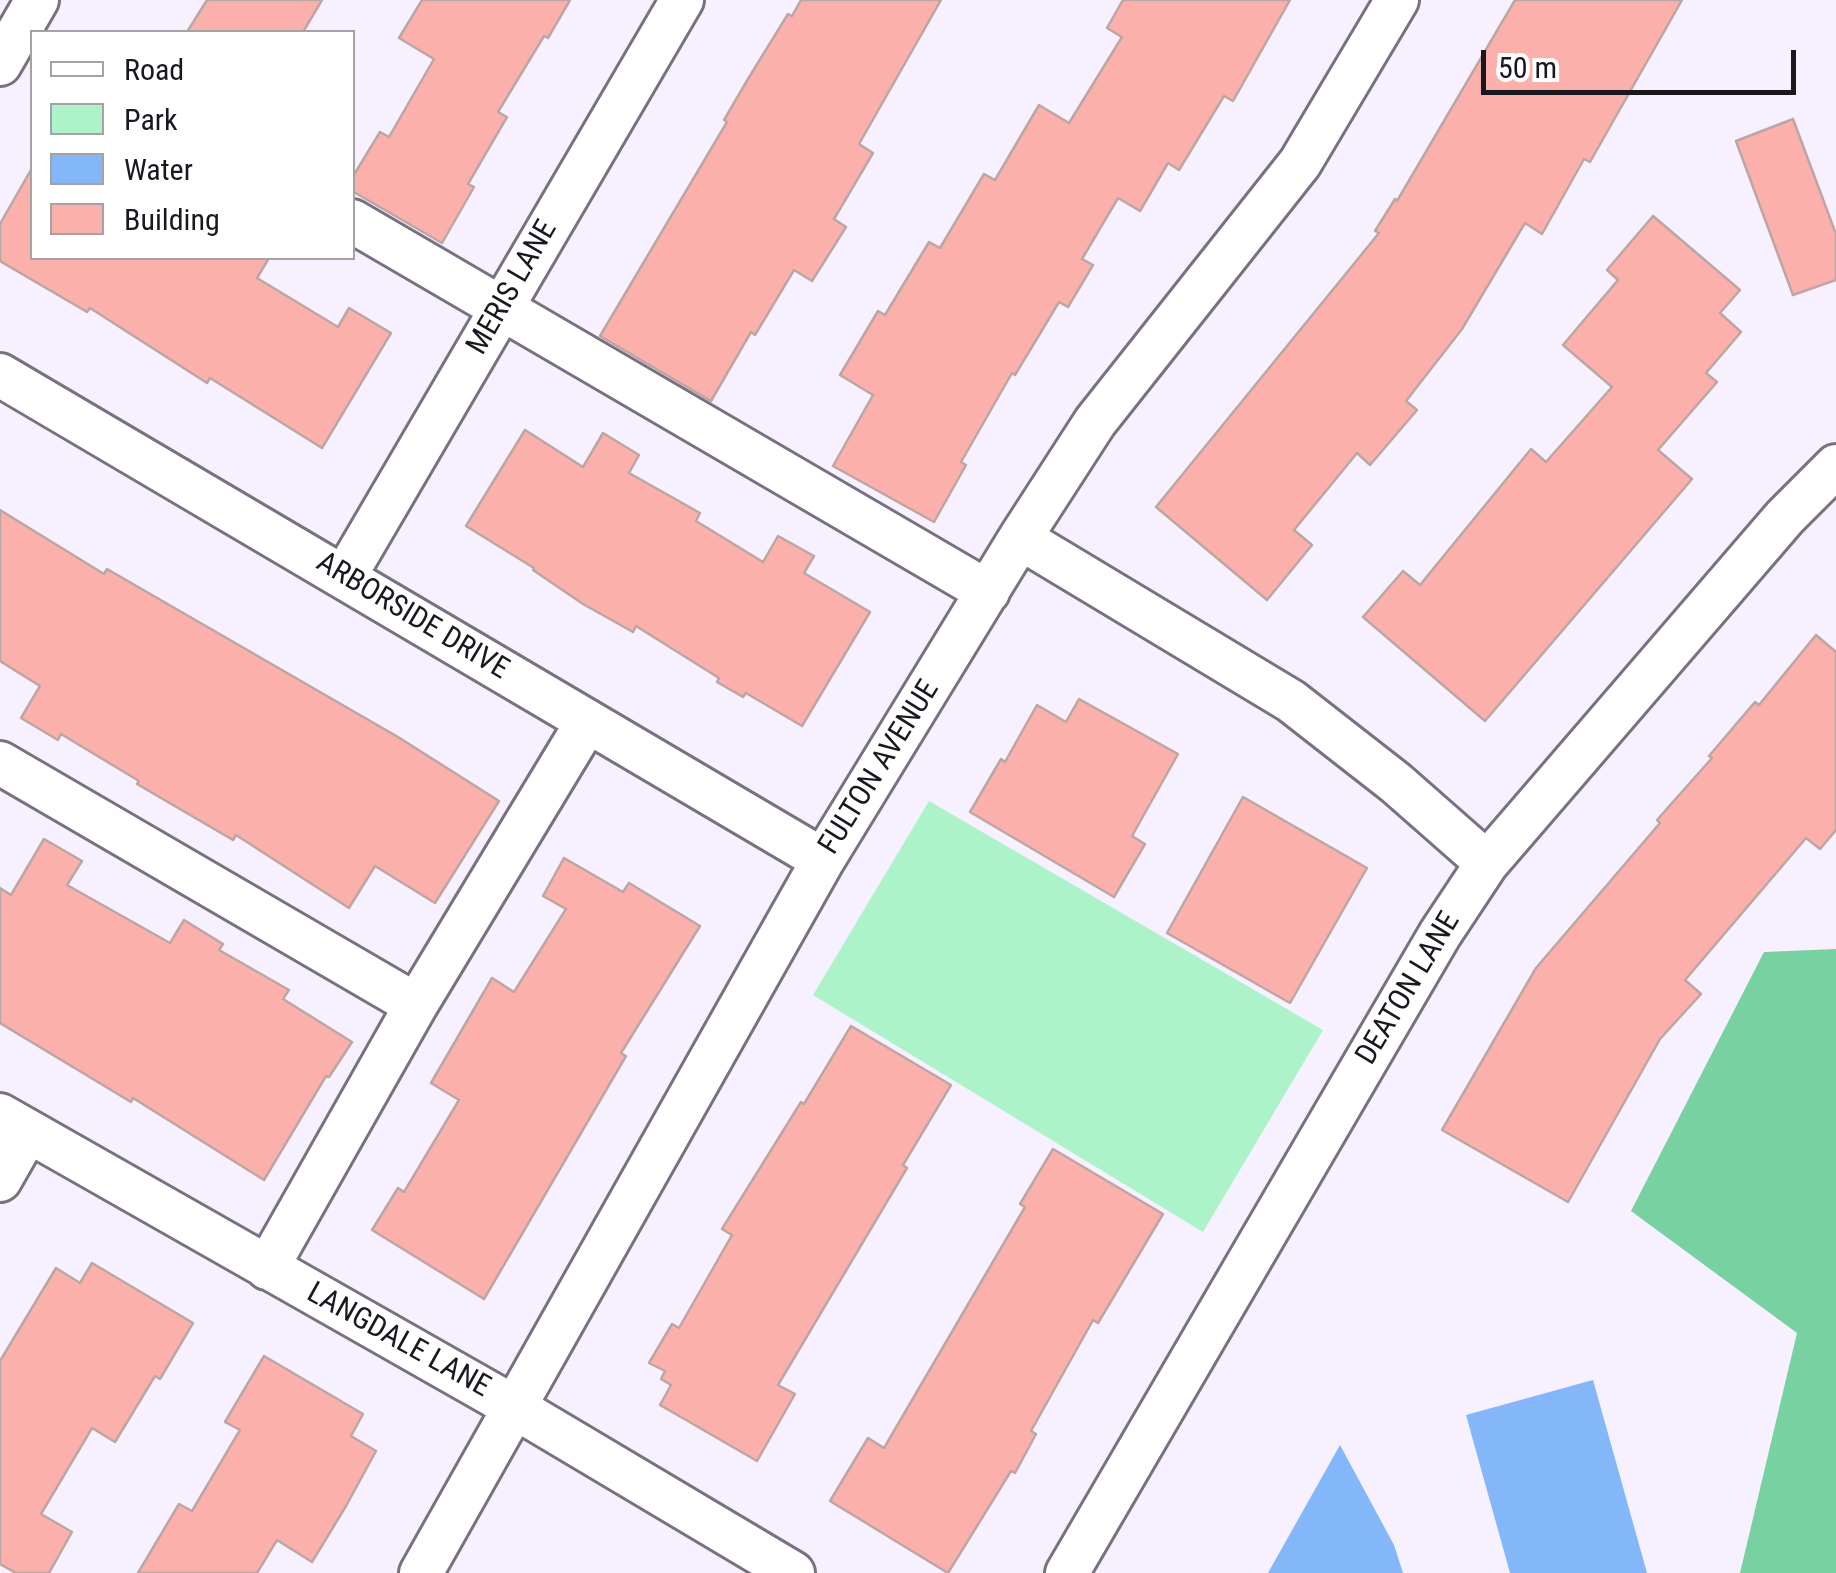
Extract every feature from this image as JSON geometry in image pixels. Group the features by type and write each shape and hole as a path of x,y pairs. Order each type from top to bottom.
{"street":[{"name":"MERIS LANE","path":"345,576 682,0"},
{"name":"FULTON AVENUE","path":"421,1573 823,860 1020,538 1095,422 1300,163 1397,0"},
{"path":"355,223 988,592"},
{"name":"ARBORSIDE DRIVE","path":"0,375 823,860"},
{"name":"DEATON LANE","path":"1067,1573 1440,934 1487,862 1785,517 1836,466"},
{"path":"1020,538 1291,700 1487,862"},
{"path":"267,1268 416,1005 587,722"},
{"path":"0,762 416,1005"},
{"path":"0,1180 14,1123"},
{"name":"LANGDALE LANE","path":"14,1123 514,1408 793,1573"}],"green space":[{"path":"929,801 1323,1030 1203,1232 813,995"},
{"path":"1836,949 1836,1573 1740,1573 1797,1333 1631,1211 1764,952"}],"water":[{"path":"1593,1380 1647,1573 1510,1573 1466,1415"},
{"path":"1340,1445 1394,1545 1403,1573 1268,1573"}],"building":[{"path":"207,0 322,0 304,30 188,30"},
{"path":"422,0 570,0 498,112 507,117 468,184 474,187 442,243 355,193 355,173 380,132 389,137 434,59 399,38"},
{"path":"801,0 941,0 859,144 873,153 834,219 846,227 812,281 794,270 755,335 751,332 711,401 600,336 727,122 724,120 748,79"},
{"path":"1123,0 1290,0 1233,101 1224,96 1179,170 1168,163 1140,211 1118,198 1082,259 1093,265 1068,307 1059,302 1015,375 1012,373 961,462 966,465 934,522 833,466 873,395 840,375 878,311 885,315 929,242 940,248 984,174 995,180 1039,105 1069,123 1122,37 1107,28"},
{"path":"1515,0 1682,0 1590,162 1584,159 1542,234 1525,223 1462,329 1406,401 1417,410 1370,465 1357,453 1294,530 1312,545 1267,600 1156,507 1379,233 1375,231 1397,201"},
{"path":"1793,119 1836,234 1836,280 1793,295 1736,141"},
{"path":"30,172 30,260 268,260 257,278 338,327 349,308 391,333 322,448 210,378 207,383 90,308 87,312 0,261 0,224"},
{"path":"1653,216 1740,290 1720,313 1741,332 1706,373 1717,382 1658,450 1692,479 1485,721 1363,617 1403,571 1420,585 1531,449 1546,462 1612,387 1563,345 1618,280 1607,270"},
{"path":"525,430 583,467 603,433 639,455 629,473 700,513 696,521 763,562 778,536 814,556 804,573 870,612 802,726 746,693 743,697 717,682 719,678 636,626 633,632 583,604 466,526"},
{"path":"0,510 104,574 107,569 398,737 499,801 435,903 375,866 349,908 236,835 233,840 61,734 58,740 21,718 40,686 0,661"},
{"path":"1816,635 1836,652 1836,830 1820,849 1806,838 1685,980 1701,994 1660,1039 1568,1202 1442,1130 1536,968 1660,823 1657,820 1712,758 1709,756 1755,702 1759,705"},
{"path":"1079,699 1178,754 1132,836 1145,844 1114,897 970,812 1001,759 1005,762 1037,705 1066,722"},
{"path":"1243,797 1367,868 1290,1003 1167,933"},
{"path":"44,839 82,861 67,885 170,943 184,920 223,944 219,950 289,990 283,999 352,1042 326,1076 264,1180 133,1098 131,1102 0,1023 0,888 11,895"},
{"path":"564,858 623,892 629,883 700,926 621,1053 626,1056 484,1299 372,1230 398,1188 404,1192 459,1100 431,1083 492,978 514,992 566,909 543,896"},
{"path":"851,1026 951,1085 903,1165 907,1168 778,1385 795,1394 757,1461 660,1405 671,1385 661,1379 665,1371 649,1363 672,1324 679,1328 732,1235 722,1229"},
{"path":"1053,1149 1163,1214 1098,1323 1093,1320 1031,1431 1036,1434 1015,1473 1011,1471 948,1573 830,1501 868,1438 884,1448 1025,1207 1020,1204"},
{"path":"92,1263 193,1323 160,1379 155,1376 115,1442 92,1428 41,1514 72,1532 49,1573 16,1573 0,1564 0,1361 56,1268 80,1283"},
{"path":"264,1356 363,1414 351,1436 376,1451 346,1506 312,1562 277,1540 257,1573 138,1573 179,1504 192,1511 240,1430 225,1422"}]}
